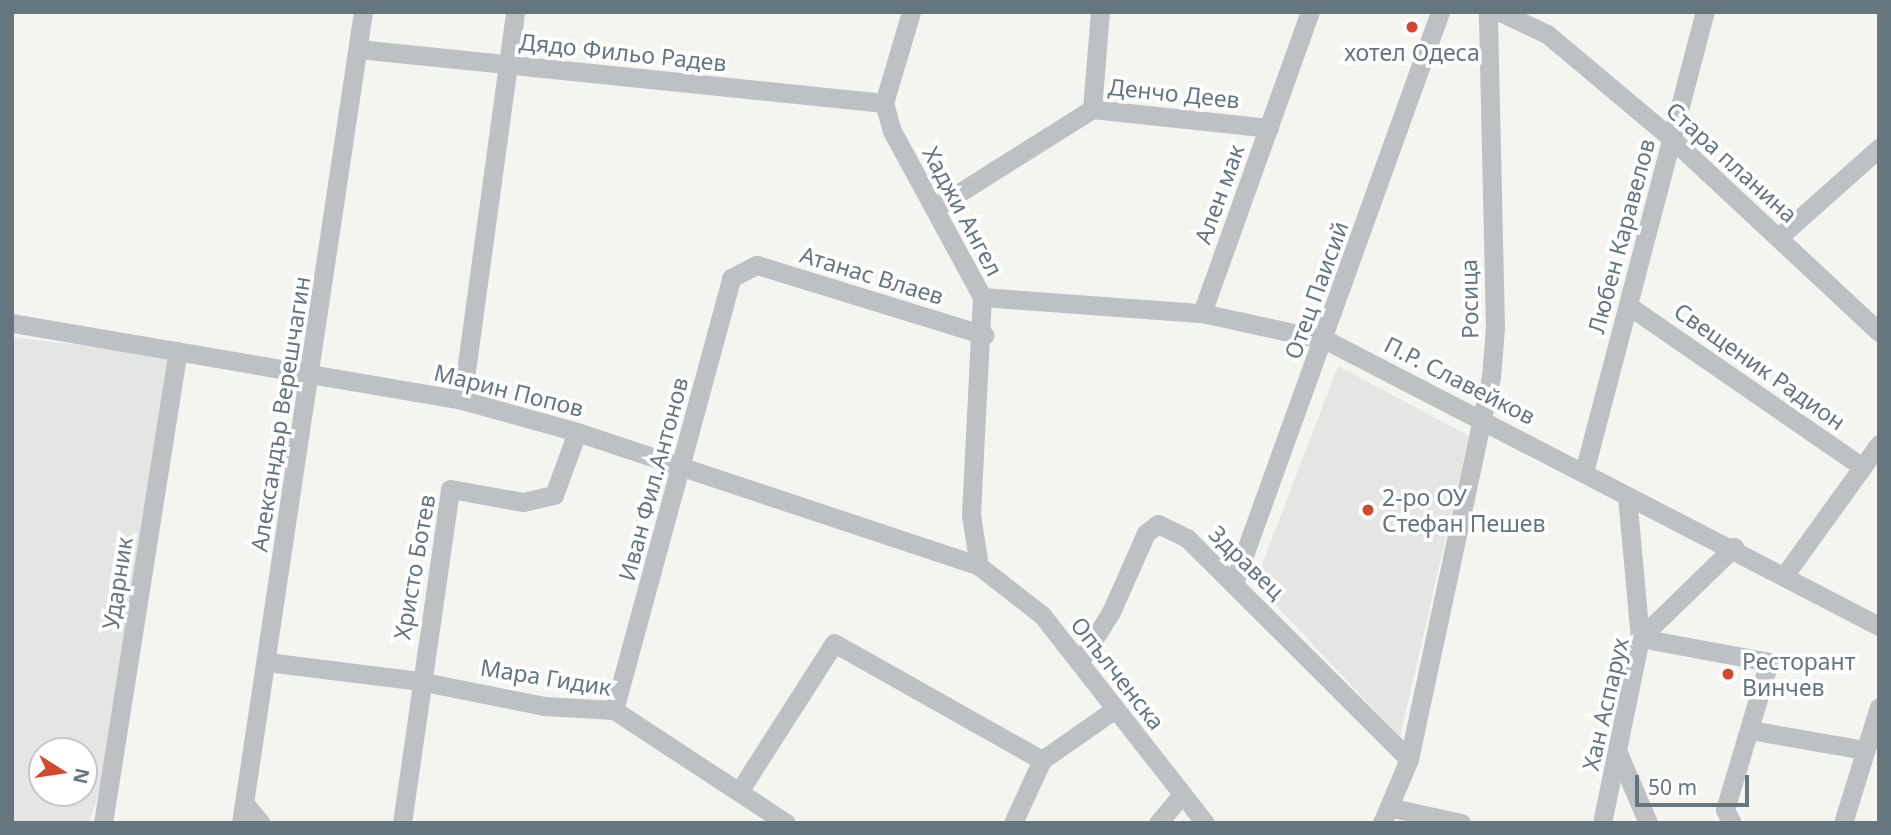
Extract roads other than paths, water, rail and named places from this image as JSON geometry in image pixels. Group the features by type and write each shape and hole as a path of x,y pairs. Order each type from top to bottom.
{"street":[{"name":"Александър Верешчагин","path":"241,823 312,373 363,12"},
{"path":"462,400 515,12"},
{"path":"884,103 911,12"},
{"path":"1093,109 1100,12"},
{"name":"Ален мак","path":"1202,313 1310,12"},
{"name":"Отец Паисий","path":"1234,583 1325,340 1440,12"},
{"name":"Росица","path":"1387,815 1409,759 1482,417 1495,327 1488,12"},
{"name":"Стара планина","path":"1500,12 1547,34 1672,139 1879,332"},
{"name":"Стара планина","path":"1532,12 1547,34"},
{"name":"Любен Каравелов","path":"1584,472 1705,12"},
{"name":"Дядо Фильо Радев","path":"358,49 884,103"},
{"name":"Хаджи Ангел","path":"884,103 892,131 982,298 984,335 971,515 979,566"},
{"name":"Денчо Деев","path":"935,208 1093,109 1269,128"},
{"path":"1779,237 1879,148"},
{"name":"Атанас Влаев","path":"745,266 984,335"},
{"name":"Иван Фил.Антонов","path":"614,710 683,467 731,278 745,266"},
{"name":"П.Р. Славейков","path":"982,298 1202,313 1325,340 1786,573 1879,626"},
{"name":"Свещеник Радион","path":"1629,306 1862,467"},
{"name":"Марин Попов","path":"12,323 462,400 577,432 979,566"},
{"name":"Ударник","path":"103,823 178,351"},
{"name":"Христо Ботев","path":"402,823 419,681 450,489 523,502 554,495 577,432"},
{"path":"1786,573 1879,444"},
{"path":"1628,495 1640,638 1769,662 1728,816"},
{"name":"Здравец","path":"1080,661 1152,526 1187,538 1409,759"},
{"name":"Хан Аспарух","path":"1602,823 1619,755 1640,638 1734,548"},
{"name":"Опълченска","path":"979,566 1042,615 1080,661 1181,796 1205,823"},
{"path":"740,790 834,643 1042,761"},
{"name":"Мара Гидик","path":"267,662 419,681 544,706 614,710 740,790 786,823"},
{"path":"1843,823 1879,707"},
{"path":"1013,823 1042,761 1115,709"},
{"path":"1750,730 1865,750"},
{"path":"1619,755 1648,823"},
{"path":"1158,823 1181,796"},
{"path":"244,803 261,823"},
{"path":"1387,815 1461,823"}],"place":[{"name":"хотел Одеса","path":"1412,27"},
{"name":"2-ро ОУ Стефан Пешев","path":"1368,510"},
{"name":"Ресторант Винчев","path":"1728,674"}]}
